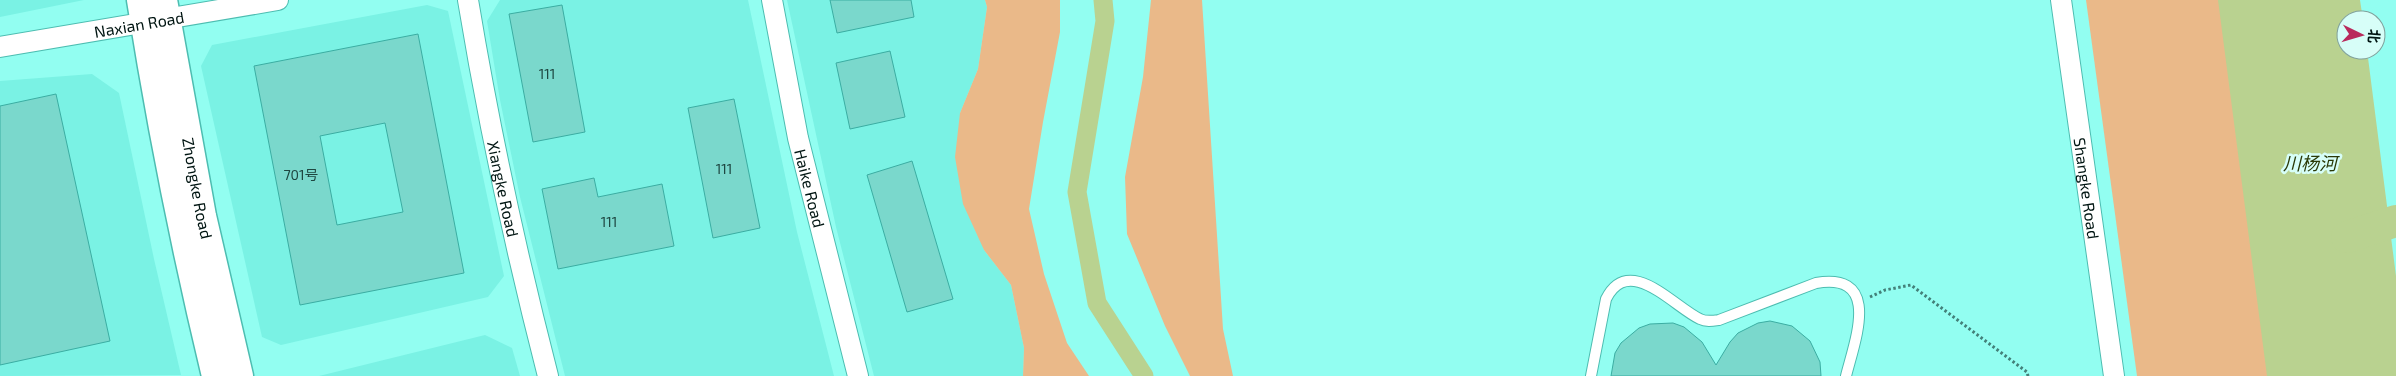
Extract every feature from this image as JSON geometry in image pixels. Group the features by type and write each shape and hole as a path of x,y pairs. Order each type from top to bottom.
{"street":[{"name":"Naxian Road","path":"0,47 154,10 278,0"},
{"name":"Xiangke Road","path":"468,0 497,160 530,307 548,376"},
{"name":"Haike Road","path":"772,0 798,138 858,376"},
{"name":"Shangke Road","path":"2061,0 2114,376"},
{"name":"Zhongke Road","path":"154,10 180,222 215,376"},
{"name":"Zhongke Road","path":"154,10 204,216 240,376"}],"lane":[{"path":"1591,376 1606,298 1610,290 1628,281 1651,286 1692,314 1708,321 1719,320 1816,283 1832,280 1848,286 1859,302 1861,313 1846,376"}],"path":[{"path":"1859,302 1885,290 1911,285 1999,350 2027,372 2028,376"}],"shaded area":[{"path":"0,0 84,0 0,17"},
{"path":"500,0 748,0 797,232 834,376 565,376 520,197 500,100 487,21"},
{"path":"787,0 985,0 987,7 978,69 960,113 984,250 1011,285 1024,348 1023,376 874,376 836,227"},
{"path":"985,0 1060,0 1060,32 1029,209 1044,274 1067,343 1089,376 1023,376 1024,348 1011,285 984,250 963,204 955,157 960,113 978,69 987,7"},
{"path":"1151,0 1202,0 1223,329 1233,376 1190,376 1165,326 1127,234 1125,177 1143,77"},
{"path":"2086,0 2220,0 2268,376 2137,376"},
{"path":"427,5 448,11 504,276 488,297 281,345 262,337 201,66 212,45"},
{"path":"92,74 119,93 181,375 0,376 0,81"},
{"path":"485,335 512,348 520,376 319,376"}],"water":[{"name":"川杨河","path":"2218,0 2360,0 2362,10 2336,10 2336,60 2368,60 2396,276 2396,376 2267,376"}],"building":[{"path":"830,0 911,0 914,17 837,33"},
{"path":"562,5 585,132 533,142 509,14"},
{"path":"418,34 464,273 300,305 254,66","holes":["385,123 403,212 337,225 320,136"]},
{"path":"890,51 905,117 850,129 836,63"},
{"path":"56,94 110,341 0,365 0,106"},
{"path":"734,99 760,228 713,238 688,108"},
{"path":"912,161 953,299 907,312 867,175"},
{"path":"594,178 598,197 662,184 674,246 558,269 542,189"},
{"path":"1770,321 1792,326 1810,341 1820,362 1821,376 1611,376 1615,353 1621,343 1639,328 1650,324 1673,323 1684,327 1702,342 1716,365 1738,333 1758,323"}],"waterway":[{"path":"1103,0 1105,21 1077,192 1097,303 1144,376"},
{"path":"2347,237 2396,221"}]}
